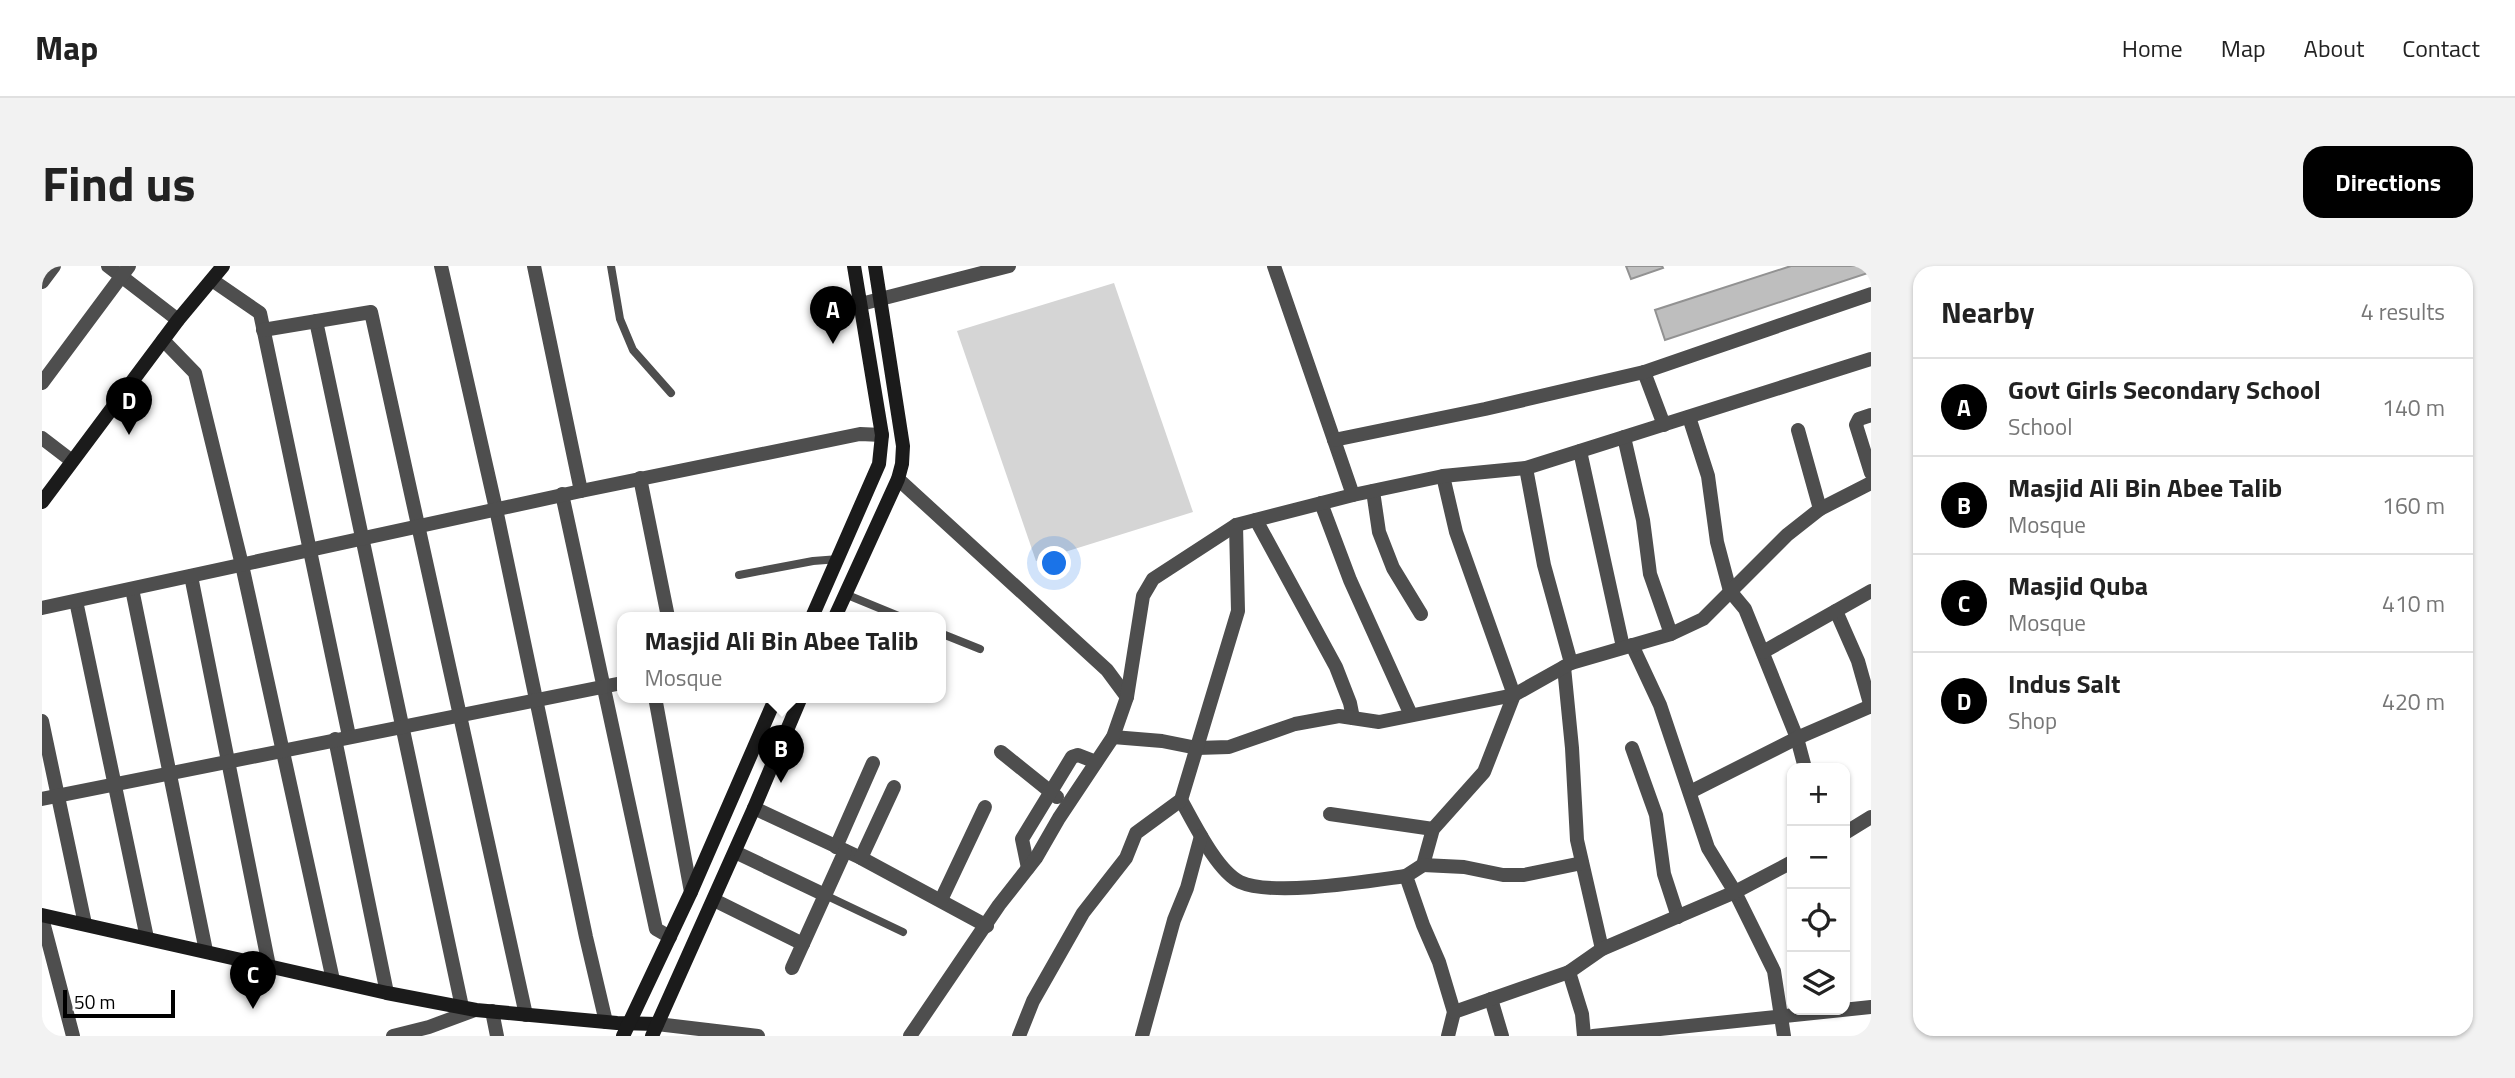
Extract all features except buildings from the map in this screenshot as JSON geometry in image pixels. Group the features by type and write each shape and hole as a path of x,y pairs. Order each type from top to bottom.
{"main road":[{"path":"42,502 178,320 223,266"},
{"path":"814,612 879,464 882,435 855,266"},
{"path":"837,612 898,479 902,464 903,446 875,266"},
{"path":"626,1030 691,892 773,703"},
{"path":"42,916 469,1009 606,1022 626,1030 655,1030 798,703"}],"street":[{"path":"42,282 54,266"},
{"path":"108,266 125,271 178,320"},
{"path":"441,266 606,1022"},
{"path":"534,266 581,491"},
{"path":"1273,266 1353,495"},
{"path":"861,304 1001,267"},
{"path":"42,383 125,271"},
{"path":"212,280 260,313 310,550 387,993"},
{"path":"1334,440 1644,372 1871,294"},
{"path":"263,330 371,312 526,1014"},
{"path":"316,321 402,726 469,1009 430,1031 393,1036"},
{"path":"163,340 195,373 242,565 333,980"},
{"path":"910,1036 999,905 1028,868 1112,737 1127,697 1143,596 1153,579 1236,526 1353,495 1443,476 1526,468 1871,359"},
{"path":"1644,372 1664,425"},
{"path":"1871,415 1859,419 1856,425 1871,473"},
{"path":"1689,417 1708,476 1717,542 1730,591 1745,609 1797,738 1804,763"},
{"path":"1798,430 1820,509"},
{"path":"42,608 640,478 860,434 882,435"},
{"path":"42,438 72,461"},
{"path":"1623,438 1643,520 1650,574 1671,634"},
{"path":"1580,451 1627,646 1660,705 1708,848 1735,892 1774,971 1784,1036"},
{"path":"1526,468 1544,565 1567,665 1577,840 1602,949"},
{"path":"1181,800 1216,860 1239,882 1267,888 1327,886 1406,876 1423,864 1433,829 1484,772 1514,695 1456,532 1443,476"},
{"path":"640,478 667,612"},
{"path":"898,479 1107,670 1127,697"},
{"path":"1112,737 1162,741 1197,748 1229,747 1295,724 1339,716 1379,722 1514,695 1567,665 1671,634 1703,619 1787,535 1820,509 1871,483"},
{"path":"1373,491 1379,532 1393,568 1421,614"},
{"path":"562,495 656,929 670,937"},
{"path":"1321,503 1350,580 1411,715"},
{"path":"1256,520 1336,667 1353,718"},
{"path":"1018,1036 1033,1001 1083,914 1126,858 1136,833 1181,800 1238,611 1236,526"},
{"path":"191,576 270,966"},
{"path":"132,589 206,951"},
{"path":"1763,652 1871,591"},
{"path":"76,601 147,938"},
{"path":"1690,792 1797,738 1871,707 1858,661 1836,611"},
{"path":"42,799 617,684"},
{"path":"656,703 691,892"},
{"path":"42,721 85,924"},
{"path":"1632,748 1656,814 1664,873 1678,917"},
{"path":"1001,752 1068,805"},
{"path":"1028,868 1022,839 1072,757 1077,755 1096,762"},
{"path":"792,968 825,895 873,764"},
{"path":"861,858 894,787"},
{"path":"941,900 985,807"},
{"path":"754,808 861,858 987,926"},
{"path":"1330,814 1433,829"},
{"path":"1850,830 1871,817"},
{"path":"1142,1036 1174,920 1187,888 1201,836"},
{"path":"734,852 825,895"},
{"path":"1423,864 1464,867 1503,875 1524,875 1582,863"},
{"path":"1454,1012 1570,972 1602,949 1735,892 1787,865"},
{"path":"1406,876 1439,962 1454,1012 1448,1036"},
{"path":"714,900 803,944"},
{"path":"42,916 73,1036"},
{"path":"1570,972 1582,1014 1584,1036"},
{"path":"1491,999 1502,1036"},
{"path":"1593,1036 1871,1007"},
{"path":"492,1011 498,1036"},
{"path":"655,1030 758,1036"}],"lane":[{"path":"611,266 620,319 633,350 671,393"},
{"path":"739,575 813,561 839,559"},
{"path":"845,594 889,612"},
{"path":"946,635 980,649"},
{"path":"825,895 903,932"}],"shaded area":[{"path":"1114,283 1193,512 1036,561 957,331"}],"place":[{"name":"Govt Girls Secondary School","path":"833,344"},
{"name":"Indus Salt","path":"129,435"},
{"name":"Masjid Ali Bin Abee Talib","path":"781,783"},
{"name":"Masjid Quba","path":"253,1009"}]}
